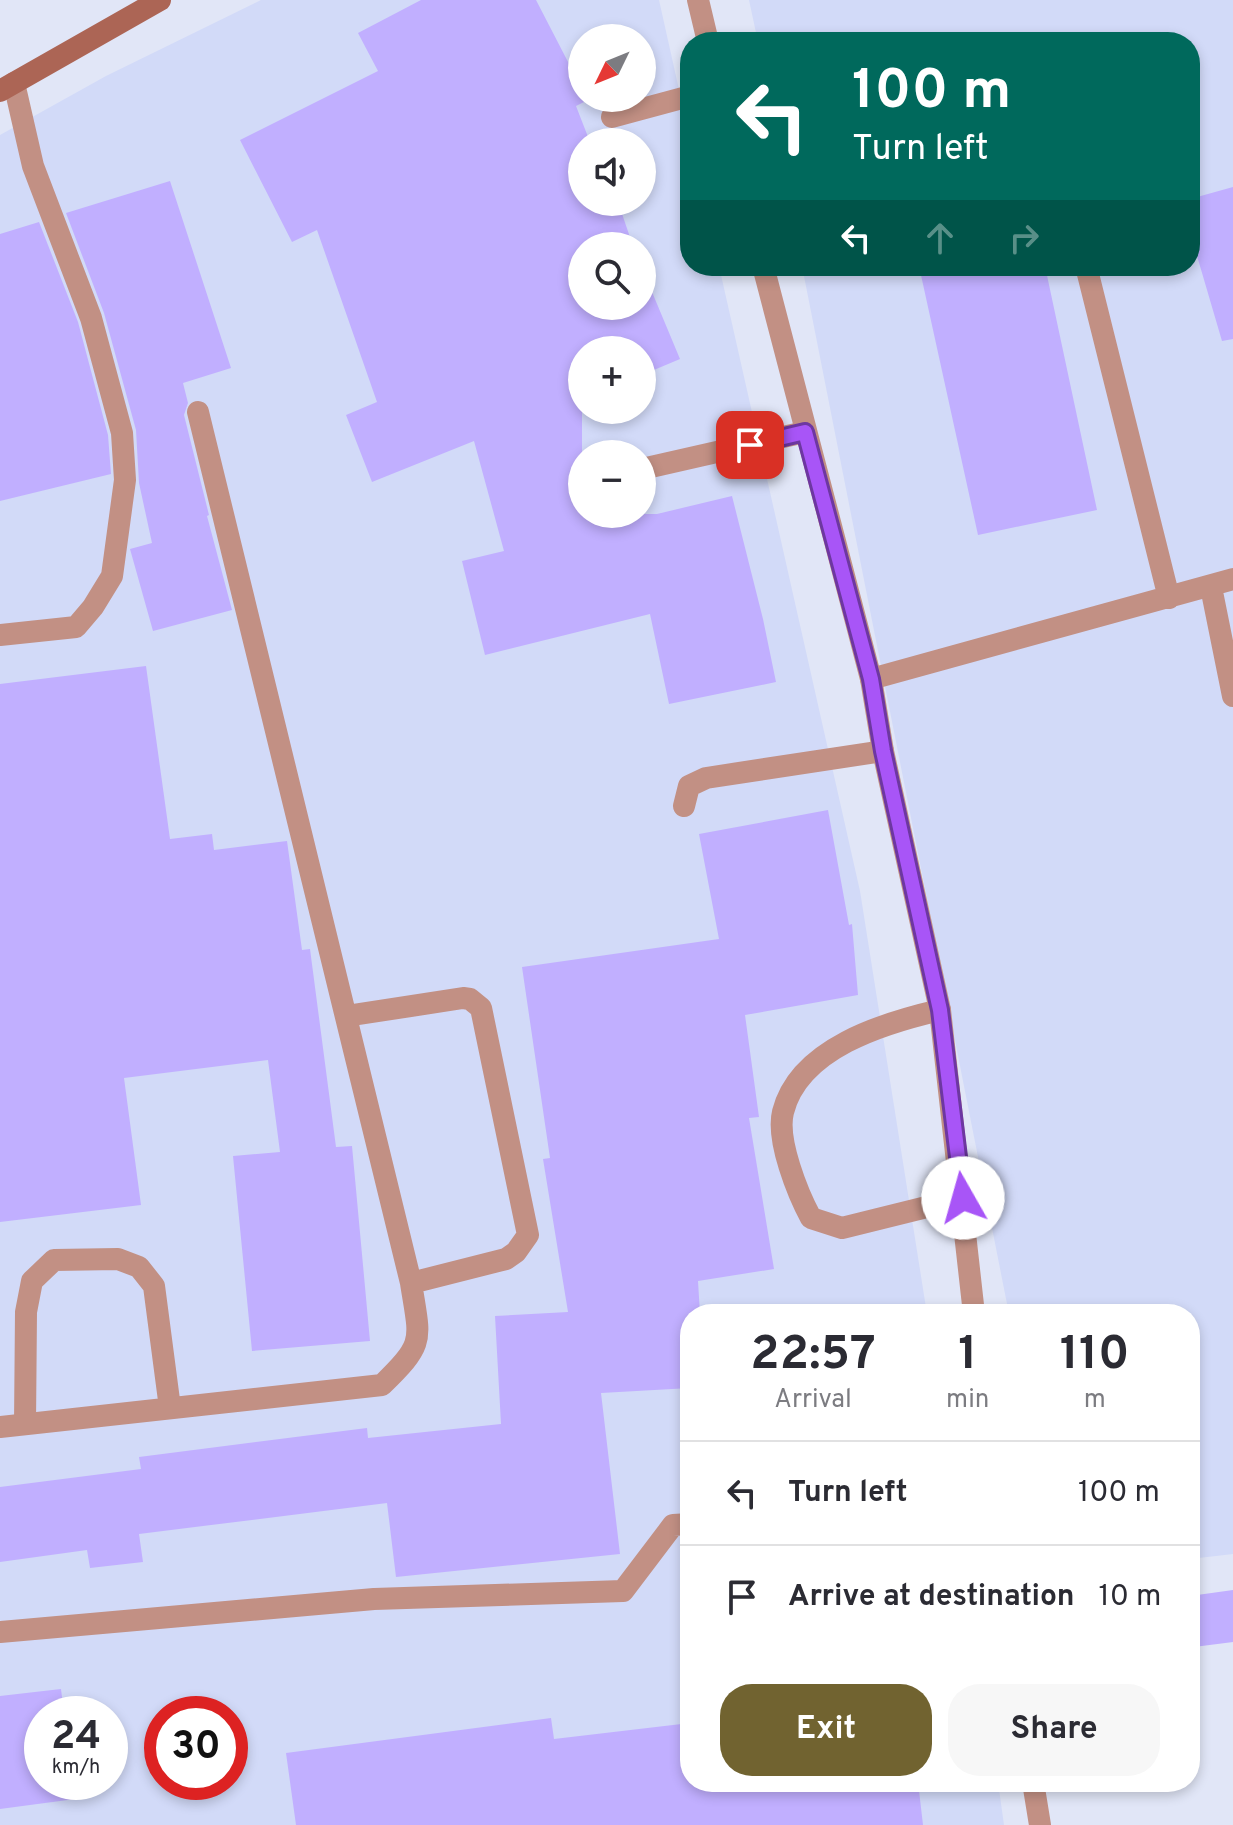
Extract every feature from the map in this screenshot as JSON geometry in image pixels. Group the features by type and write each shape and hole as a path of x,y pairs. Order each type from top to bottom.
{"main road":[{"path":"7,87 160,0"}],"street":[{"path":"698,0 706,32"},
{"path":"0,635 76,627 93,607 112,576 125,480 122,433 91,318 33,166 7,87"},
{"path":"612,117 680,99"},
{"path":"766,276 871,679 883,751 940,1010 973,1304"},
{"path":"1088,276 1169,598"},
{"path":"0,1427 382,1385 407,1360 419,1335 411,1283 198,412"},
{"path":"656,466 805,432"},
{"path":"871,679 1233,579"},
{"path":"1211,587 1233,696"},
{"path":"684,806 689,786 706,778 883,751"},
{"path":"346,1016 463,998 470,999 481,1008 528,1235 516,1252 506,1259 411,1283"},
{"path":"940,1010 894,1020 854,1038 816,1063 798,1083 783,1113 784,1134 798,1194 811,1218 842,1228 963,1198"},
{"path":"25,1424 26,1312 32,1281 54,1260 118,1259 139,1267 154,1286 170,1408"},
{"path":"0,1632 374,1599 623,1591 673,1525 680,1525"},
{"path":"1035,1792 1040,1825"}],"shaded area":[{"path":"261,0 659,0 680,94 680,276 721,276 860,891 925,1304 680,1304 680,1792 999,1792 1004,1825 0,1825 0,135 106,76"},
{"path":"749,0 1233,0 1233,1554 1200,1558 1200,1304 1007,1304 804,276 1200,276 1200,32 756,32"}],"building":[{"path":"421,0 536,0 568,62 568,112 578,112 585,128 568,128 568,216 623,216 628,232 568,232 568,320 656,320 656,302 680,359 656,369 656,336 568,336 568,424 582,424 582,440 568,440 568,528 656,528 656,514 732,496 776,682 669,704 650,614 485,655 462,561 504,551 474,441 372,482 346,415 377,402 317,230 292,242 240,140 378,71 358,33"},
{"path":"170,181 231,368 183,383 188,403 184,415 232,610 153,631 130,549 152,543 139,483 136,430 104,313 66,213"},
{"path":"1233,187 1233,339 1222,341 1200,266 1200,196"},
{"path":"39,222 78,322 108,435 111,474 0,501 0,234"},
{"path":"921,276 1047,276 1097,510 978,535"},
{"path":"146,666 170,839 212,834 214,850 287,841 302,950 310,949 336,1147 352,1146 370,1341 252,1351 233,1156 280,1152 268,1060 124,1078 141,1205 0,1222 0,684"},
{"path":"828,810 849,925 852,924 858,995 745,1015 759,1117 749,1118 774,1269 698,1281 699,1304 680,1304 680,1389 601,1393 620,1554 396,1577 387,1503 139,1534 143,1562 90,1568 87,1550 0,1562 0,1487 141,1469 139,1457 367,1428 368,1438 501,1424 495,1316 568,1312 543,1159 550,1158 522,967 719,939 699,834"},
{"path":"1233,1590 1233,1642 1200,1646 1200,1595"},
{"path":"61,1689 62,1696 24,1696 24,1800 68,1800 0,1809 0,1696"},
{"path":"551,1718 554,1739 680,1724 680,1792 919,1792 923,1825 296,1825 286,1753"}],"route":[{"path":"750,445 805,432 871,679 883,751 940,1010 963,1198"}]}
